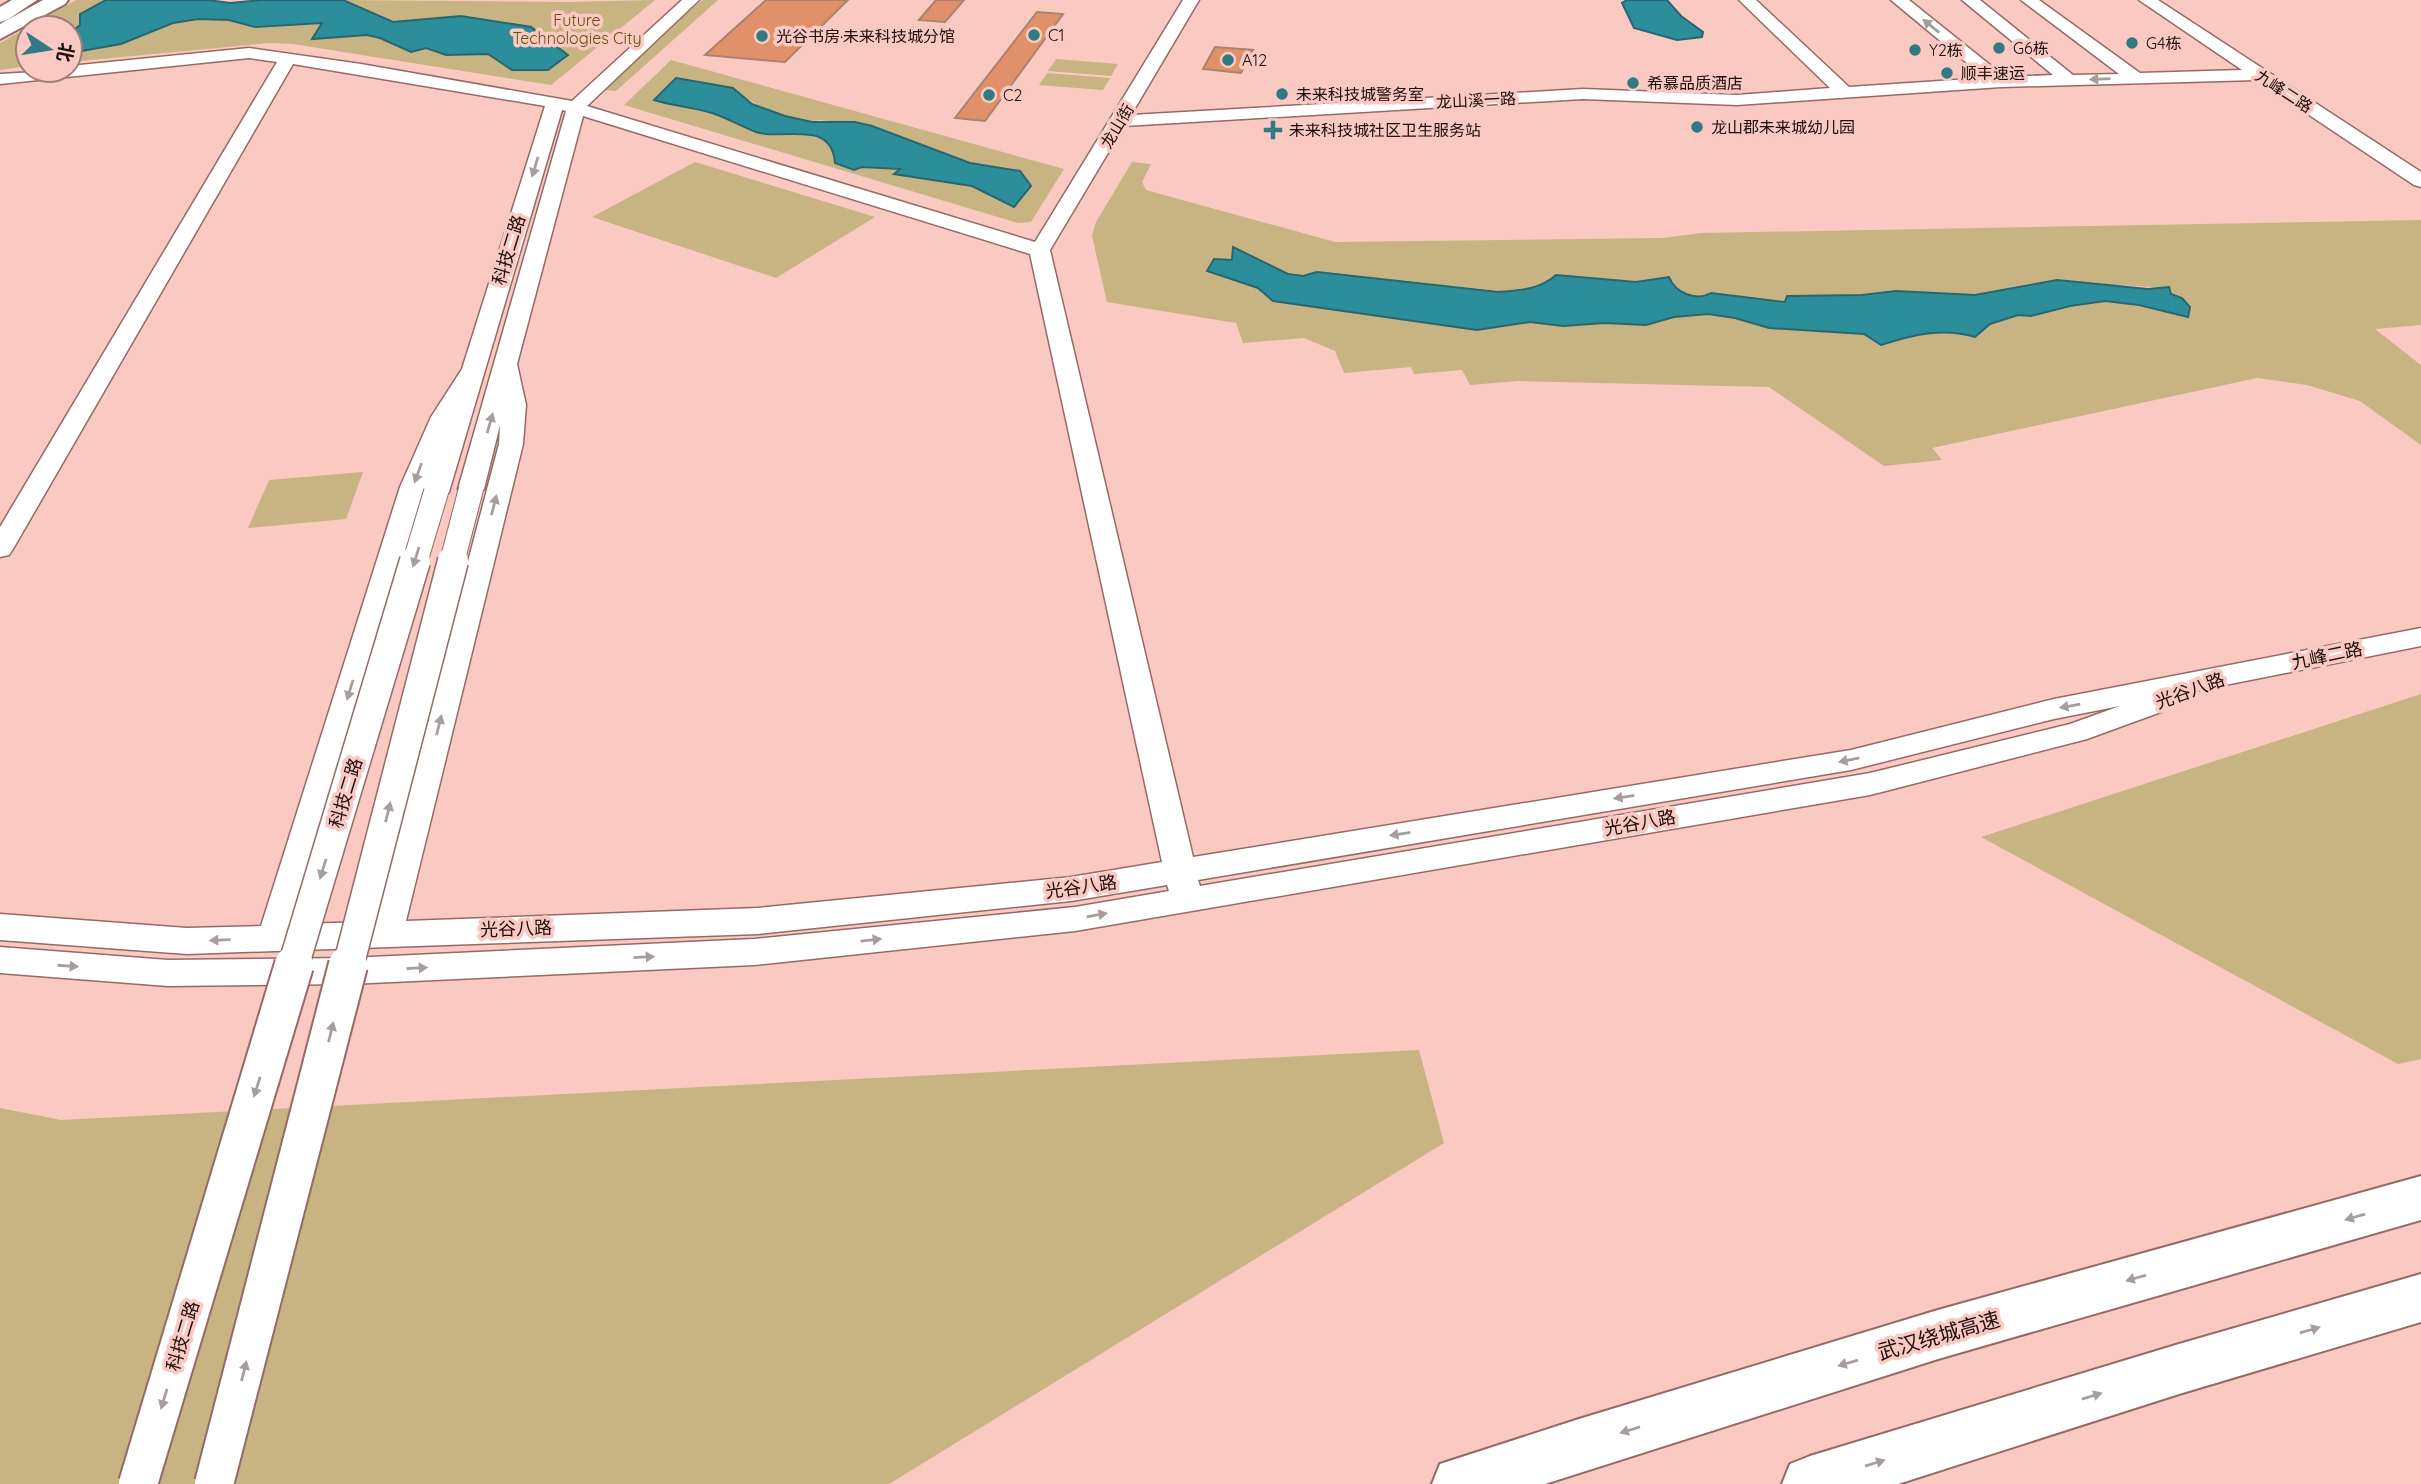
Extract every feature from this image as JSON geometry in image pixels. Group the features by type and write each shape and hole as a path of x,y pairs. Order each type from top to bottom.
{"main road":[{"path":"0,16 27,0"},
{"path":"0,33 58,0"},
{"name":"武汉绕城高速","path":"1460,1484 1780,1383 2111,1285 2421,1198"},
{"path":"1810,1484 2421,1297"}],"street":[{"path":"576,108 593,89 691,0"},
{"name":"龙山街","path":"1040,250 1191,0"},
{"path":"1747,0 1845,93"},
{"path":"1899,0 2001,82"},
{"path":"1970,0 2069,80"},
{"path":"2029,0 2136,78"},
{"name":"九峰二路","path":"2147,0 2421,181"},
{"path":"0,79 249,53 288,58 555,102 1040,250 1184,886"},
{"path":"0,550 288,58"},
{"name":"龙山溪一路","path":"1120,121 1583,94 1737,100 2001,82 2260,75"},
{"name":"科技二路","path":"138,1484 555,102"},
{"name":"科技二路","path":"214,1484 471,489 576,108"},
{"path":"386,934 510,444 514,405 507,366"},
{"path":"274,938 413,487 443,417 473,370"},
{"name":"九峰二路","path":"2233,676 2421,637"},
{"name":"光谷八路","path":"0,927 187,941 274,938 758,921 1071,889 1184,886 1871,784 2077,732 2233,676"},
{"name":"光谷八路","path":"0,960 167,973 349,971 714,954 1075,919 1184,886"}],"green space":[{"path":"76,0 106,0 93,7 84,18 84,14 51,14"},
{"name":"Future Technologies City","path":"343,0 655,0 551,85 293,44 268,43 84,61 84,51 121,44 173,23 199,19 229,20 255,27 323,23 313,39 367,35 411,52 426,47 446,55 488,54 512,70 567,55 531,27 461,16 393,22"},
{"path":"702,0 718,0 616,91 605,90 621,70"},
{"path":"14,35 14,68 0,70 0,43"},
{"path":"1056,59 1118,64 1111,76 1048,71"},
{"path":"671,60 1064,169 1031,222 1018,223 624,105","holes":["733,88 785,117 872,126 970,163 1008,168 1030,186 1014,207 972,186 895,174 902,169 862,167 834,150 828,142 806,134 759,133 710,112 655,100"]},
{"path":"1047,73 1110,78 1103,90 1039,85"},
{"path":"695,162 875,217 776,278 592,217"},
{"path":"1132,162 1151,164 1142,182 1146,190 1335,242 1663,238 1702,233 2421,220 2421,325 2375,329 2421,365 2421,445 2360,401 2307,385 2257,378 1932,448 1942,460 1884,466 1769,387 1518,381 1470,385 1462,370 1414,374 1411,367 1344,373 1335,351 1304,338 1243,343 1236,323 1107,302 1092,236 1096,222","holes":["1233,248 1288,274 1303,276 1317,272 1498,292 1536,286 1556,275 1636,282 1669,277 1681,291 1693,296 1711,293 1786,302 1787,296 1862,295 1896,291 1975,295 2010,290 2120,285 2169,288 2171,294 2182,298 2162,309 2105,301 2070,306 2031,316 2019,315 1990,324 1975,337 1939,332 1916,335 1881,345 1864,334 1769,328 1735,318 1708,314 1674,317 1646,325 1604,323 1563,326 1530,322 1477,330 1273,301 1258,288 1207,271 1214,259 1232,260"]},
{"path":"363,472 346,519 248,528 269,480"},
{"path":"2421,694 2421,1059 2398,1064 1981,837"},
{"path":"1419,1050 1444,1143 889,1484 0,1484 0,1108 61,1120"}],"water":[{"path":"106,0 208,0 230,3 262,0 343,0 393,22 461,16 531,27 568,55 548,70 512,70 488,54 446,55 426,48 411,52 367,35 312,39 322,23 255,27 229,20 198,19 173,23 121,44 84,51 84,14 80,14"},
{"path":"1627,0 1667,0 1681,16 1703,32 1702,37 1677,40 1634,28 1622,3"},
{"path":"676,78 733,88 752,104 785,116 812,122 855,122 970,163 1020,171 1031,186 1014,207 972,186 894,174 900,169 862,167 854,170 835,163 832,149 825,140 815,136 756,132 712,113 654,100"},
{"path":"1233,247 1288,274 1303,276 1317,272 1498,292 1536,286 1556,275 1636,282 1669,277 1676,287 1692,296 1711,293 1785,302 1787,296 1862,295 1896,291 1975,295 2057,280 2148,289 2169,287 2171,294 2182,298 2190,307 2188,317 2139,305 2105,301 2031,316 2018,315 1990,324 1975,337 1939,332 1916,335 1881,345 1864,334 1769,328 1735,318 1708,314 1674,317 1646,325 1604,323 1563,326 1530,322 1477,330 1273,301 1258,288 1207,271 1214,259 1232,260"}],"building":[{"path":"766,0 848,0 785,62 705,55"},
{"path":"936,0 964,0 945,22 919,20"},
{"path":"1037,12 1063,14 985,121 955,118"},
{"name":"A12","path":"1215,47 1253,50 1241,73 1203,69"}],"place":[{"name":"C1","path":"1034,35"},
{"name":"光谷书房·未来科技城分馆","path":"762,36"},
{"name":"G4栋","path":"2132,43"},
{"name":"G6栋","path":"1999,48"},
{"name":"Y2栋","path":"1915,50"},
{"name":"A12","path":"1228,60"},
{"name":"顺丰速运","path":"1947,73"},
{"name":"希慕品质酒店","path":"1633,83"},
{"name":"未来科技城警务室","path":"1282,94"},
{"name":"C2","path":"989,95"},
{"name":"龙山郡未来城幼儿园","path":"1697,127"},
{"name":"未来科技城社区卫生服务站","path":"1273,130"}]}
